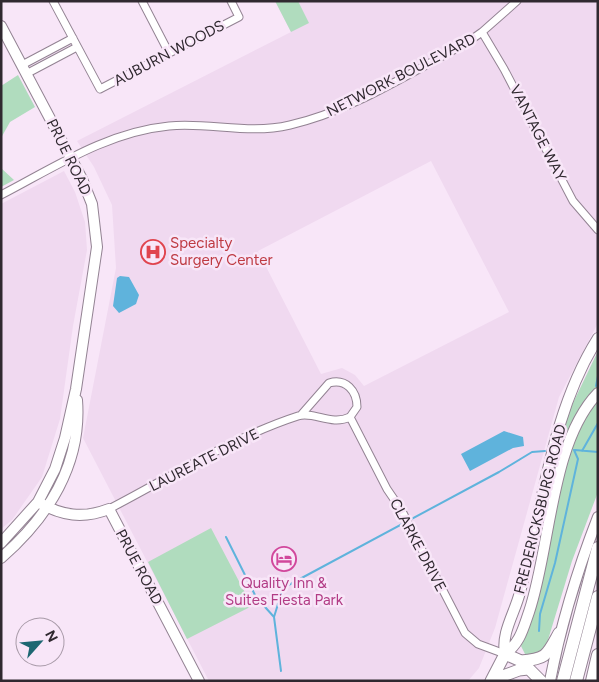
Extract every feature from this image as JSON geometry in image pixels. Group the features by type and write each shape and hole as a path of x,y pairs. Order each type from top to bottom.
{"highway":[{"path":"563,681 598,548"},
{"path":"576,681 598,597"},
{"path":"592,681 598,655"}],"main road":[{"name":"PRUE ROAD","path":"1,26 71,158 92,204 97,233 96,262 76,389 60,454 38,502 1,543"},
{"name":"FREDERICKSBURG ROAD","path":"505,654 503,640 520,594 558,429 577,380 598,338"},
{"name":"PRUE ROAD","path":"1,558 25,535 48,507 63,479 78,431 76,389"},
{"name":"FREDERICKSBURG ROAD","path":"491,681 505,654 516,646 534,596 564,456 574,431 590,401 598,393"},
{"path":"38,502 56,512 80,516 109,509"},
{"name":"PRUE ROAD","path":"109,509 199,681"},
{"path":"550,681 573,585 598,517"},
{"path":"491,681 541,659 548,654 560,633"},
{"path":"505,654 525,665 540,681"}],"street":[{"path":"24,69 56,58 77,47 53,1"},
{"path":"142,1 169,53"},
{"name":"AUBURN WOODS","path":"77,47 100,89 239,17 231,1"},
{"name":"NETWORK BOULEVARD","path":"1,194 107,140 149,129 193,126 236,130 265,129 312,120 346,106 465,44 482,32 516,1"},
{"name":"VANTAGE WAY","path":"482,32 504,69 573,201 598,230"},
{"path":"24,69 51,49 72,38"},
{"path":"51,49 56,58"},
{"name":"LAUREATE DRIVE","path":"109,509 242,440 301,415 329,383 336,381 350,387 355,393 357,407 350,417"},
{"path":"301,415 337,421 350,417"},
{"name":"CLARKE DRIVE","path":"350,417 387,489 410,525 465,633 478,644 505,654"}],"shaded area":[{"path":"275,1 598,1 598,323 559,397 495,628 479,668 468,681 209,681 83,438 116,268 112,205 94,167 77,141 291,32","holes":["431,161 509,312 364,386 355,375 342,368 321,374 258,251"]},
{"path":"64,171 75,192 85,222 87,250 73,326 60,419 42,477 12,520 1,529 1,204"}],"green space":[{"path":"275,1 298,1 309,23 291,32"},
{"path":"18,75 35,107 10,122 1,138 1,86"},
{"path":"1,168 14,180 1,187"},
{"path":"598,351 598,492 572,561 544,653 526,656 521,646 531,621 573,437 562,434 572,405"},
{"path":"211,528 252,606 187,639 148,562"}],"water":[{"path":"120,276 129,277 139,295 136,304 119,313 113,306 117,278"},
{"path":"504,431 523,437 524,446 513,448 470,471 461,454"}],"waterway":[{"path":"596,386 598,376"},
{"path":"582,451 598,423"},
{"path":"539,631 540,614 555,563 578,459 574,450"},
{"path":"575,450 598,452"},
{"path":"281,671 274,617 283,588 499,472 532,452 545,451"},
{"path":"226,537 256,597 274,617"}],"place":[{"name":"Specialty Surgery Center","path":"153,252"},
{"name":"Quality Inn & Suites Fiesta Park","path":"284,559"}]}
